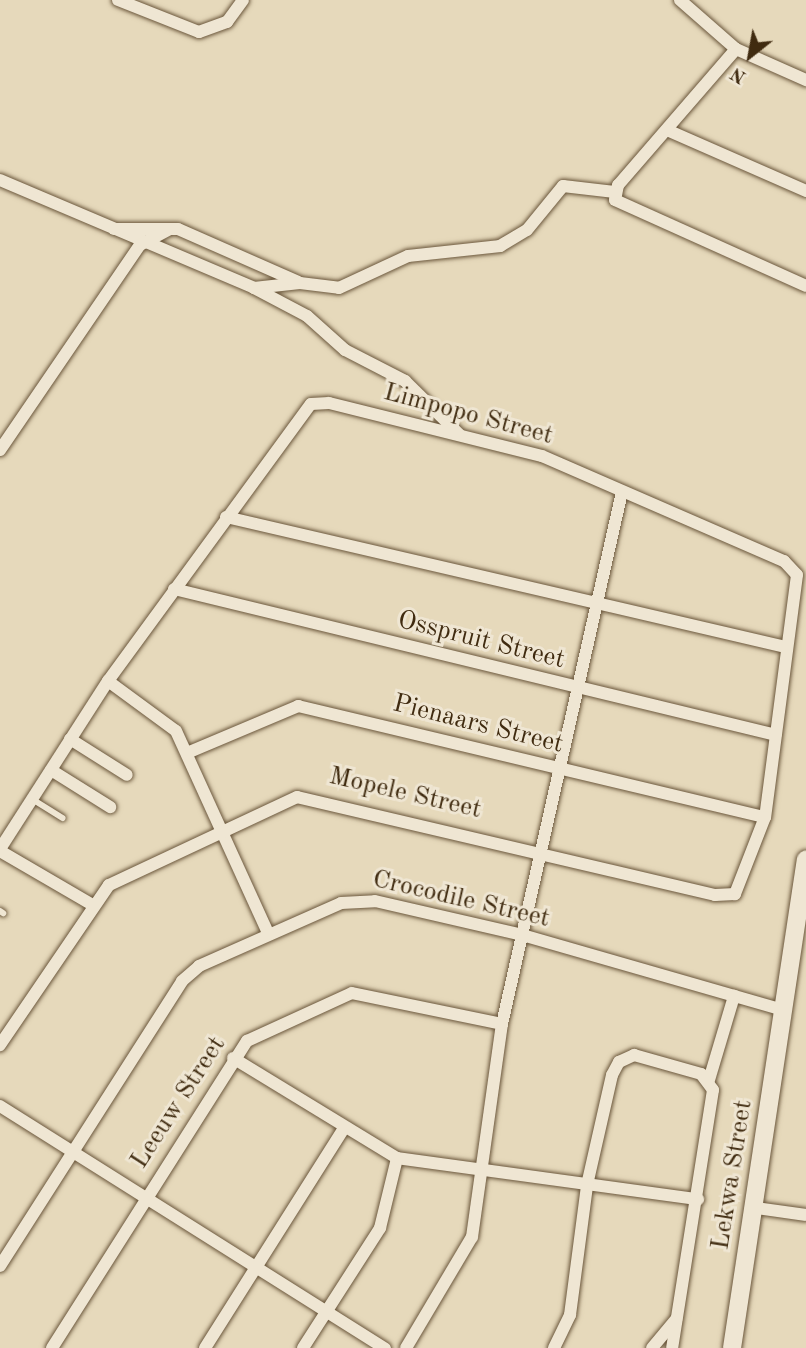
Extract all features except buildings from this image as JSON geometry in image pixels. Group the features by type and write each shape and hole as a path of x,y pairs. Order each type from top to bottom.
{"street":[{"path":"118,0 199,32 227,22 243,0"},
{"path":"680,0 736,49 806,80"},
{"path":"615,192 736,49"},
{"path":"667,130 806,191"},
{"path":"0,180 114,229 140,245 254,288 307,316 345,350 405,381 459,434"},
{"path":"254,288 300,283 339,288 408,256 500,246 527,230 563,186 615,192"},
{"path":"615,192 618,205 806,286"},
{"path":"114,229 170,229 207,238 300,283"},
{"path":"0,450 140,245 170,229"},
{"name":"Limpopo Street","path":"0,850 108,681 226,517 311,404 329,403 532,453 791,568 796,587 765,817 742,886 729,896"},
{"path":"406,1348 468,1249 502,1024 539,849 579,688 622,492"},
{"path":"226,517 786,647"},
{"name":"Osspruit Street","path":"174,589 776,735"},
{"path":"108,681 170,725 187,753 268,933"},
{"name":"Pienaars Street","path":"187,753 298,706 765,817"},
{"path":"70,739 127,775"},
{"path":"51,770 110,807"},
{"name":"Mopele Street","path":"0,1045 91,904 118,879 219,829 287,800 315,796 729,896"},
{"path":"0,850 91,904"},
{"name":"Lekwa Street","path":"732,1348 756,1208 806,860"},
{"name":"Crocodile Street","path":"0,1266 182,981 268,933 364,900 522,935 784,1010"},
{"name":"Leeuw Street","path":"52,1348 233,1058 255,1037 352,993 502,1024"},
{"path":"672,1348 713,1099 709,1080 734,996"},
{"path":"554,1348 570,1315 587,1185 612,1075 623,1059 638,1055 709,1080"},
{"path":"233,1058 343,1130 397,1158 698,1199"},
{"path":"0,1106 385,1348"},
{"path":"205,1348 343,1130"},
{"path":"303,1348 383,1222 397,1158"},
{"path":"756,1208 806,1215"},
{"path":"652,1348 676,1318"}],"lane":[{"path":"32,799 63,818"}]}
